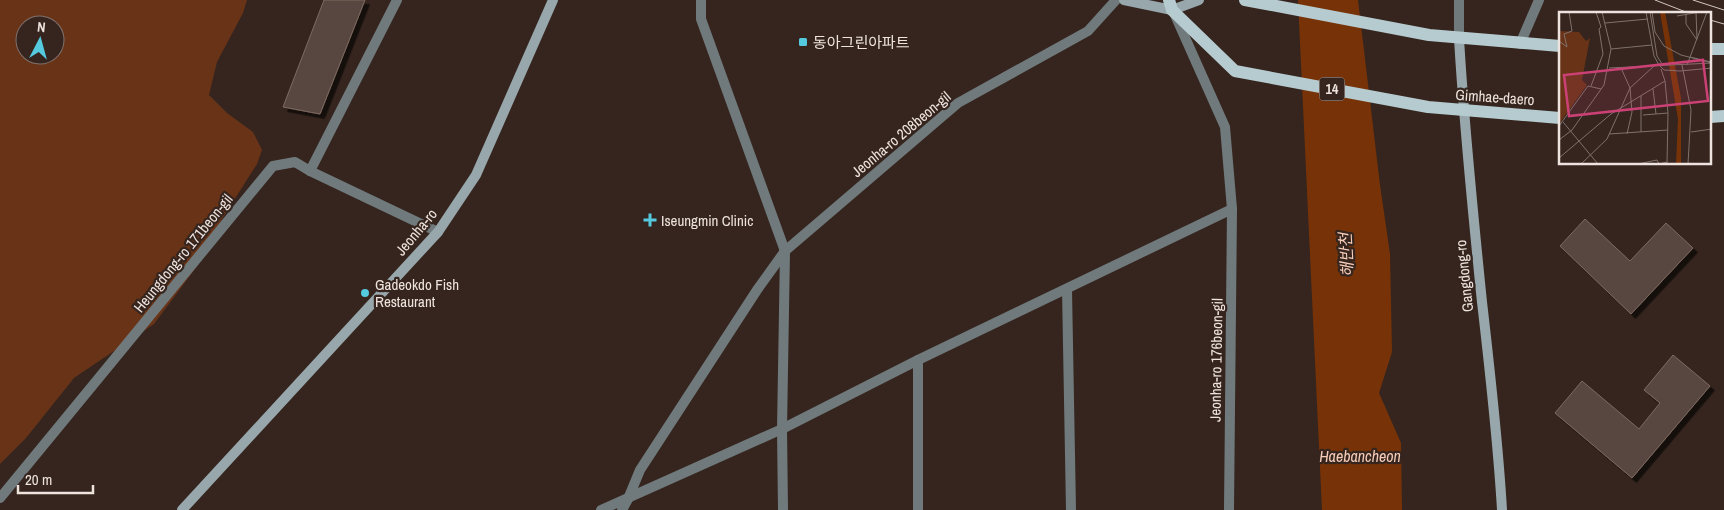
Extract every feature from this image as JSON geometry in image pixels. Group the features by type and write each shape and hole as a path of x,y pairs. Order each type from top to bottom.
{"main road":[{"name":"Jeonha-ro","path":"182,510 438,232 476,175 553,0"},
{"path":"1124,0 1170,5 1200,0"},
{"path":"1245,0 1429,35 1559,46"},
{"name":"Gimhae-daero","path":"1170,5 1235,71 1428,107 1559,118"},
{"name":"Gangdong-ro","path":"1459,38 1463,111 1499,459 1502,510"}],"street":[{"path":"310,171 397,0"},
{"path":"701,0 701,19 785,251 782,429 783,510"},
{"name":"Jeonha-ro 208beon-gil","path":"622,510 640,470 757,290 785,251 958,103 1088,31 1116,0"},
{"path":"1459,0 1459,38"},
{"path":"1520,44 1539,0"},
{"name":"Jeonha-ro 176beon-gil","path":"1170,5 1225,127 1232,209 1229,510"},
{"name":"Heungdong-ro 171beon-gil","path":"0,498 273,166 295,162 438,232"},
{"path":"601,510 782,429 918,360 1232,209"},
{"path":"1067,289 1071,510"},
{"path":"918,360 918,510"}],"shaded area":[{"path":"0,0 247,0 243,13 217,62 209,95 227,113 253,132 262,150 257,164 222,219 198,265 154,324 74,378 26,438 0,464"}],"water":[{"name":"Haebancheon","path":"1298,0 1358,0 1390,254 1392,352 1379,393 1401,443 1402,510 1322,510"}],"building":[{"path":"324,0 365,0 320,114 283,107"},
{"path":"1585,219 1630,261 1666,223 1693,248 1631,314 1560,246"},
{"path":"1673,355 1710,386 1632,478 1555,413 1582,381 1639,429 1660,403 1644,390"}],"tram line":[{"path":"1655,0 1686,12"},
{"path":"1693,0 1724,10"},
{"path":"1712,21 1724,24"}],"place":[{"name":"동아그린아파트","path":"803,42"},
{"name":"Iseungmin Clinic","path":"650,220"},
{"name":"Gadeokdo Fish Restaurant","path":"365,293"}],"water label":[{"name":"해반천","path":"1346,255"}]}
